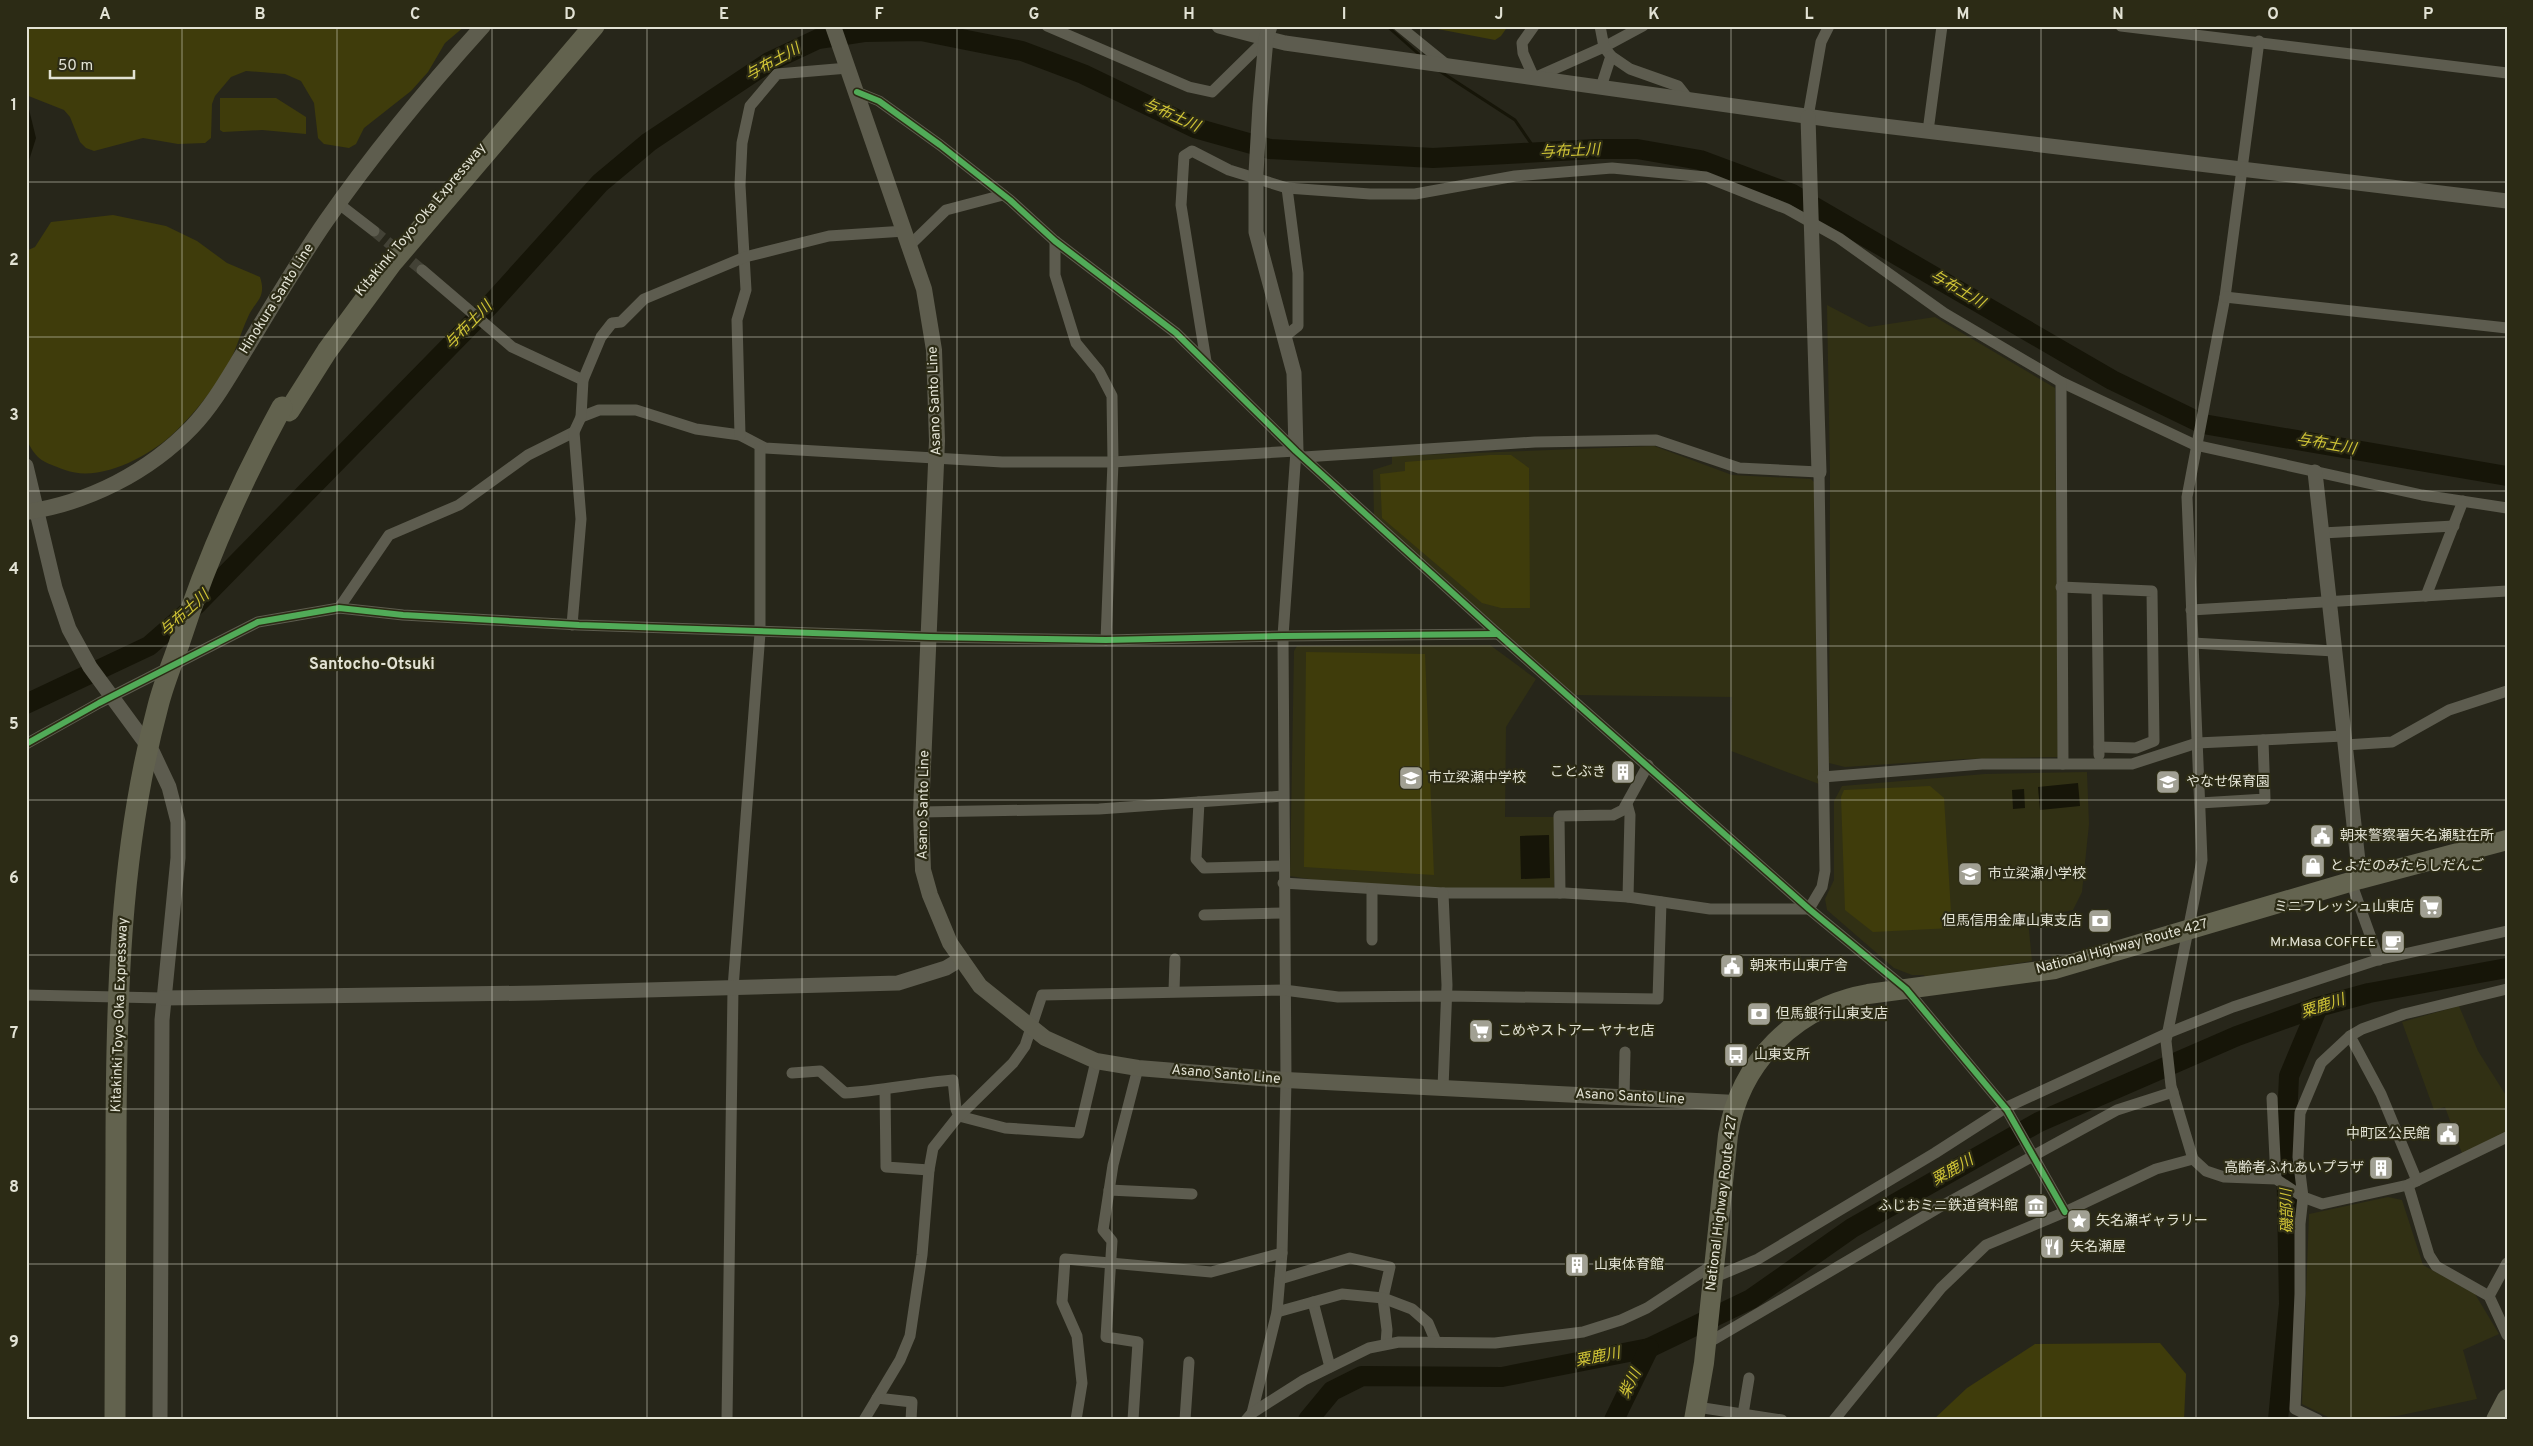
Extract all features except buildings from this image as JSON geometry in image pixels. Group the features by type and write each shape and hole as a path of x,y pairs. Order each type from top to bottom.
{"highway":[{"name":"Kitakinki Toyo-Oka Expressway","path":"115,1420 116,1074 119,970 130,850 158,705 193,601 248,469 336,326 384,260 586,26"},
{"name":"Kitakinki Toyo-Oka Expressway","path":"127,1420 130,973 134,904 145,822 166,721 190,637 214,571 285,409 391,264 594,26"},
{"name":"National Highway Route 427","path":"1695,1413 1706,1342 1728,1135 1736,1103 1756,1063 1773,1043 1794,1024 1817,1010 1842,1000 1906,989 2055,969 2355,881 2507,840"},
{"path":"2496,1420 2507,1399"}],"main road":[{"name":"Hinokura Santo Line","path":"32,511 73,502 108,487 159,456 192,426 219,392 293,271 372,158 422,95 483,26"},
{"name":"Asano Santo Line","path":"833,26 908,238 924,289 934,350 938,411 930,637 921,812 923,870 930,895 950,943 980,986 1045,1038 1096,1061 1138,1068 1286,1080 1736,1103"}],"street":[{"path":"1047,26 1189,87 1212,92 1268,32"},
{"path":"1219,26 1268,32 1447,65 1688,100 1928,132 2507,201"},
{"path":"1399,26 1447,65"},
{"path":"1534,26 1522,43 1523,53 1534,78"},
{"path":"1600,26 1608,52 1601,87"},
{"path":"1534,78 1608,52 1643,26"},
{"path":"1809,909 1822,887 1824,876 1819,472 1816,348 1809,219 1808,116 1821,42 1829,26"},
{"path":"1928,132 1942,26"},
{"path":"2121,26 2259,41 2507,74"},
{"path":"1249,1416 1277,1312 1282,1253 1286,1080 1283,883 1283,636 1300,454 1294,373 1256,232 1256,175 1260,106 1268,32"},
{"path":"2259,41 2226,297 2195,443 2187,497 2202,860 2167,1037 2172,1089 2193,1159 2206,1171 2224,1177 2276,1179 2303,1197 2322,1204 2412,1183 2507,1137"},
{"path":"1608,52 1630,69 1678,86 1688,100"},
{"path":"740,435 737,320 746,290 741,160 742,143 750,106 777,74 847,64"},
{"path":"857,92 879,101 940,145 1003,195 1055,241 1176,333 1300,454 1498,634 1809,909 1906,989 2006,1109 2065,1212"},
{"path":"1206,361 1181,205 1184,156 1192,151 1229,170 1256,175 1287,188 1370,194 1415,194 1515,176 1612,168 1706,178 1809,219 1944,313 2061,382 2195,443 2315,472 2507,508"},
{"path":"1284,338 1298,326 1298,273 1287,188"},
{"path":"572,625 581,519 574,432 581,417 583,380 601,337 612,323 621,322 644,299 745,257 829,236 908,238 946,210 1003,195"},
{"path":"339,204 374,231"},
{"path":"1055,241 1055,275 1076,343 1099,371 1112,396 1113,462 1106,640"},
{"path":"422,270 512,347 583,380"},
{"path":"2226,297 2507,328"},
{"path":"2061,382 2063,764"},
{"path":"581,417 599,410 636,410 696,429 740,435 760,448 1002,462 1113,462 1535,442 1656,440 1739,468 1819,472"},
{"path":"339,608 390,535 459,505 528,455 574,432"},
{"path":"727,1420 733,988 760,633 760,448"},
{"path":"26,466 32,511 60,602 75,642 157,761 169,787 178,822 178,858 163,998 160,1420"},
{"path":"2315,472 2344,740 2355,881 2379,960"},
{"path":"2426,596 2463,501"},
{"path":"2322,533 2454,526"},
{"path":"2062,587 2152,591 2154,741 2136,748 2099,747"},
{"path":"2096,589 2099,764"},
{"path":"2191,610 2507,592"},
{"path":"26,744 110,693 258,622 339,608 403,615 572,625 760,633 930,637 1106,640 1498,634"},
{"path":"2193,643 2334,651"},
{"path":"1823,777 1982,764 2132,764 2198,742 2263,740 2392,742 2449,710 2507,691"},
{"path":"2200,803 2265,799 2263,740"},
{"path":"1560,893 1559,816 1614,816 1623,810 1648,765"},
{"path":"921,812 1100,809 1283,796"},
{"path":"1199,802 1196,859 1204,868 1283,866"},
{"path":"1626,804 1630,815 1628,897"},
{"path":"1283,883 1443,894 1560,893 1628,897 1710,909 1809,909"},
{"path":"1372,889 1372,940"},
{"path":"1442,1088 1446,996 1443,894"},
{"path":"864,1420 900,1360 910,1336 922,1255 929,1170 933,1148 959,1116 1013,1063 1024,1046 1042,995 1284,990 1338,997 1446,996 1658,999 1661,902"},
{"path":"1204,915 1284,914"},
{"path":"1249,1416 1304,1380 1369,1348 1399,1342 1495,1343 1582,1332 1621,1320 1713,1275 1758,1260 2006,1109 2233,1007 2379,960 2507,931"},
{"path":"26,994 163,998 733,988 898,983 946,968 961,959"},
{"path":"1174,991 1175,959"},
{"path":"2318,1420 2295,1409 2300,1294 2300,1224 2303,1197 2298,1157 2300,1113 2321,1063 2350,1036 2404,1014 2507,989"},
{"path":"2350,1036 2381,1094 2412,1183 2429,1255 2436,1266 2488,1296 2507,1335"},
{"path":"1624,1052 1624,1097"},
{"path":"959,1116 1005,1128 1079,1133 1096,1061"},
{"path":"1133,1420 1138,1342 1106,1337 1109,1261 1112,1241 1103,1230 1113,1165 1138,1068"},
{"path":"792,1073 820,1071 845,1093 885,1090 914,1083 953,1080 956,1109 959,1116"},
{"path":"1706,1342 2033,1154 2117,1110 2172,1089"},
{"path":"885,1090 886,1167 929,1170"},
{"path":"2272,1098 2276,1179"},
{"path":"1834,1420 1941,1288 1986,1245 2065,1212 2156,1169 2193,1159"},
{"path":"1110,1190 1192,1194"},
{"path":"1076,1420 1082,1383 1077,1336 1062,1302 1066,1259 1109,1261 1211,1272 1282,1253"},
{"path":"1280,1279 1350,1258 1390,1267 1383,1298 1387,1330 1386,1344"},
{"path":"2488,1296 2507,1263"},
{"path":"1277,1312 1342,1294 1383,1298 1412,1309 1428,1323 1436,1342"},
{"path":"1313,1302 1330,1367"},
{"path":"1184,1420 1188,1362"},
{"path":"1743,1417 1749,1378"},
{"path":"877,1398 912,1402 911,1420"},
{"path":"1695,1413 1782,1420"}],"shaded area":[{"path":"26,26 465,26 445,43 428,72 411,91 364,128 356,144 349,148 324,144 318,138 314,103 301,81 285,74 246,71 231,77 215,96 212,104 211,138 205,143 178,144 143,138 94,151 86,148 80,142 70,117 64,110 26,95"},
{"path":"1422,26 1508,26 1501,36 1495,40"},
{"path":"26,97 36,138 26,170"},
{"path":"220,98 276,98 306,117 306,134 262,130 223,132 220,130"},
{"path":"113,215 166,226 197,241 227,263 260,277 262,290 225,370 202,402 182,425 152,450 124,465 93,473 79,473 65,470 41,460 26,439 26,251 35,247 51,222"},
{"path":"1827,305 1869,327 1935,317 2055,388 2058,757 1964,759 1845,767 1829,763 1830,474"},
{"path":"1654,446 1732,475 1811,479 1814,482 1819,784 1731,751 1732,697 1573,695 1374,516 1373,470 1392,464 1392,456"},
{"path":"1511,455 1529,468 1530,608 1501,608 1482,603 1382,518 1380,474 1405,471 1405,462"},
{"path":"1490,645 1536,679 1506,727 1505,817 1556,817 1554,889 1448,889 1328,882 1290,876 1294,651 1297,646"},
{"path":"1306,652 1425,654 1434,875 1304,867"},
{"path":"2087,772 2089,824 2082,892 2073,910 2028,920 2032,961 1926,978 1924,975 1912,975 1894,968 1827,910 1825,899 1834,880 1834,801 1842,786 1985,774"},
{"path":"2078,783 2080,806 2040,810 2038,787"},
{"path":"1930,786 1944,798 1952,928 1873,932 1845,910 1841,797 1844,790"},
{"path":"2024,789 2025,808 2013,809 2012,790"},
{"path":"1549,835 1550,878 1521,879 1520,836"},
{"path":"2459,1006 2478,1051 2507,1097 2507,1133 2463,1156 2445,1107 2434,1110 2402,1022"},
{"path":"2388,1197 2402,1200 2423,1265 2475,1294 2499,1334 2463,1350 2477,1399 2397,1416 2334,1420 2302,1404 2309,1214"},
{"path":"2160,1343 2186,1374 2184,1420 1933,1420 1967,1388 2035,1344"}],"waterway":[{"path":"1387,26 1422,57"},
{"name":"与布土川","path":"26,704 149,646 196,605 490,305 600,183 649,142 769,62 818,39 864,32 921,31 1022,51 1083,74 1195,128 1270,149 1433,158 1596,149 1637,149 1700,160 1792,194 2112,380 2203,424 2507,476"},
{"path":"1438,70 1515,120 1537,152"},
{"name":"粟鹿川","path":"1308,1420 1332,1391 1362,1376 1502,1377 1649,1348 1751,1299 1852,1228 2039,1122 2237,1036 2318,1007 2369,993 2507,968"},
{"name":"磯部川","path":"2278,1420 2289,1304 2286,1144 2289,1076 2318,1007"},
{"name":"柴川","path":"1614,1420 1649,1348"}],"tunnel":[{"path":"374,231 422,270"}],"cycle path":[{"path":"857,92 879,101 940,145 1010,200 1055,241 1176,333 1296,451 1498,634 1809,909 1906,989 2007,1110 2065,1212"},
{"path":"26,744 99,703 258,622 339,608 403,615 579,625 930,637 1106,640 1498,634"}],"place":[{"name":"ことぶき","path":"1623,772"},
{"name":"市立梁瀬中学校","path":"1411,778"},
{"name":"やなせ保育園","path":"2168,782"},
{"name":"朝来警察署矢名瀬駐在所","path":"2322,836"},
{"name":"とよだのみたらしだんご","path":"2313,866"},
{"name":"市立梁瀬小学校","path":"1970,874"},
{"name":"ミニフレッシュ山東店","path":"2431,907"},
{"name":"但馬信用金庫山東支店","path":"2100,921"},
{"name":"Mr.Masa COFFEE","path":"2393,942"},
{"name":"朝来市山東庁舎","path":"1732,966"},
{"name":"但馬銀行山東支店","path":"1759,1014"},
{"name":"こめやストアー ヤナセ店","path":"1481,1031"},
{"name":"山東支所","path":"1736,1055"},
{"name":"中町区公民館","path":"2448,1134"},
{"name":"高齢者ふれあいプラザ","path":"2381,1168"},
{"name":"ふじおミニ鉄道資料館","path":"2036,1206"},
{"name":"矢名瀬ギャラリー","path":"2079,1221"},
{"name":"矢名瀬屋","path":"2052,1247"},
{"name":"山東体育館","path":"1577,1265"}],"district":[{"name":"Santocho-Otsuki","path":"372,665"}]}
